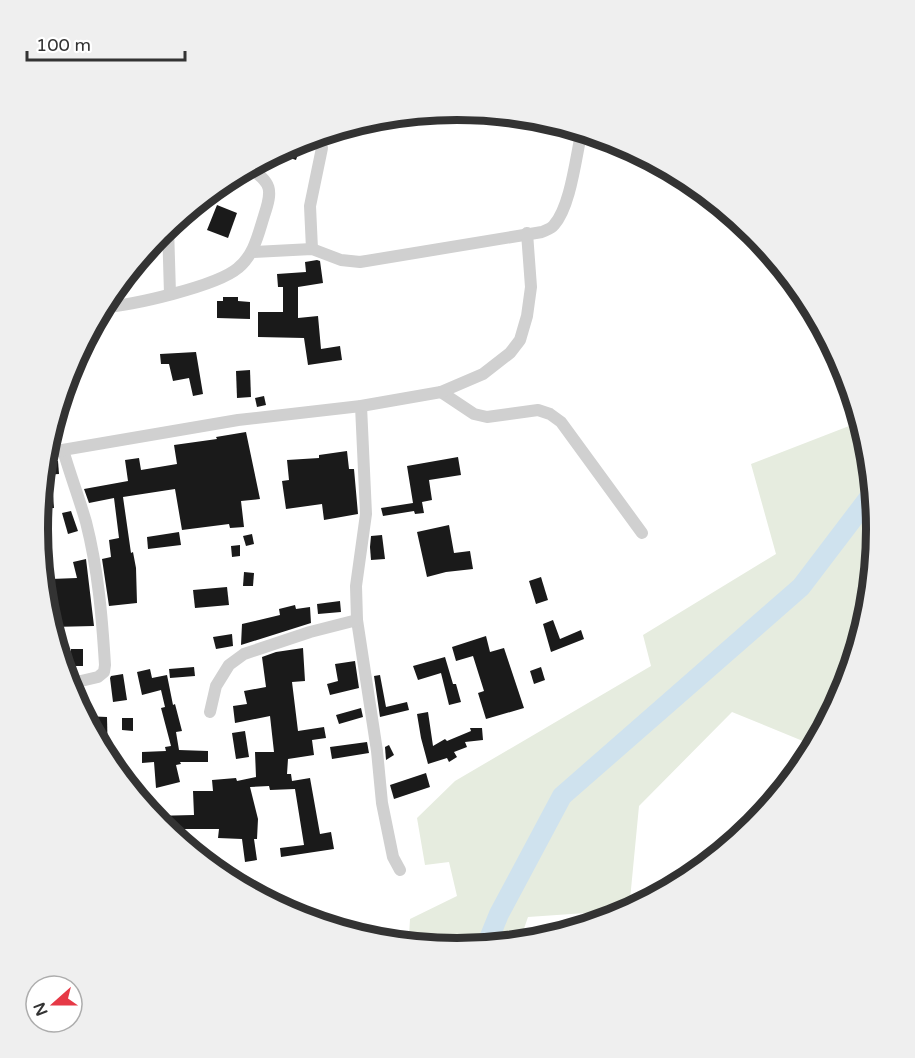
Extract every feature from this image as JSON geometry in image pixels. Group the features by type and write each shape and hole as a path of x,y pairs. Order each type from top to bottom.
{"street":[{"path":"252,252 312,249 341,260 360,262 542,232 552,228 558,220 571,185 580,138"},
{"path":"312,249 310,206 322,148"},
{"path":"113,307 217,280 238,268 252,252 271,195 269,185 256,172"},
{"path":"56,451 238,420 361,406 441,392 483,374 510,353 520,340 528,316 531,287 527,233"},
{"path":"168,239 170,294"},
{"path":"441,392 480,416 538,410 550,414 561,422 642,533"},
{"path":"361,406 366,514 356,586 357,621 377,751 381,803 393,857 400,870"},
{"path":"63,450 85,520 102,611 104,672 98,677 77,682"},
{"path":"210,712 216,686 229,665 244,654 310,632 357,621"}],"shaded area":[{"path":"853,424 866,502 866,556 863,582 859,609 845,661 825,710 807,743 732,712 639,806 630,900 602,912 528,917 522,933 458,939 409,936 410,919 457,896 449,862 425,865 417,818 455,781 651,666 643,635 776,554 751,464"}],"building":[{"path":"299,152 296,160 287,157"},
{"path":"217,205 237,213 228,238 207,230"},
{"path":"320,261 323,283 298,287 298,318 318,316 321,349 340,346 342,360 308,365 304,338 258,337 258,312 283,312 283,287 278,287 277,274 306,272 305,262"},
{"path":"223,297 238,297 238,301 250,302 250,319 217,318 217,301 223,301"},
{"path":"196,352 203,394 193,396 189,378 173,381 169,364 161,364 160,354"},
{"path":"250,370 251,397 237,398 236,371"},
{"path":"264,396 266,405 257,407 255,398"},
{"path":"246,432 260,499 241,501 244,527 230,528 229,524 182,530 175,489 123,497 131,553 133,552 136,568 137,603 109,606 102,559 111,557 109,540 119,538 114,498 89,503 84,489 128,481 125,460 139,458 141,470 177,464 174,445"},
{"path":"347,451 349,469 354,469 358,514 324,520 322,504 286,509 282,481 289,480 287,460 319,458 319,455"},
{"path":"458,457 461,475 429,480 432,500 422,502 424,513 415,514 414,511 383,516 381,508 413,503 407,466"},
{"path":"54,461 58,461 59,474 52,474"},
{"path":"50,494 53,494 54,508 49,508"},
{"path":"71,511 78,531 68,534 62,513"},
{"path":"449,525 454,553 470,551 473,569 427,577 417,532"},
{"path":"179,532 181,545 148,549 147,537"},
{"path":"252,534 254,544 246,546 243,536"},
{"path":"382,535 385,559 371,560 371,536"},
{"path":"240,545 240,556 232,557 231,546"},
{"path":"86,559 94,626 60,627 52,579 77,578 73,562"},
{"path":"244,572 254,573 253,586 243,586"},
{"path":"541,577 548,600 536,604 529,581"},
{"path":"227,587 229,605 195,608 193,590"},
{"path":"340,601 341,612 318,614 317,604"},
{"path":"295,605 296,609 310,607 311,623 241,645 242,624 280,615 279,609"},
{"path":"553,620 560,639 581,630 584,639 551,652 543,624"},
{"path":"232,634 233,646 216,649 213,637"},
{"path":"486,636 490,652 504,648 524,708 486,719 478,693 484,691 473,656 456,661 452,647"},
{"path":"303,648 305,681 292,682 298,731 324,727 326,738 312,740 314,755 288,759 287,774 291,774 292,781 310,778 320,834 331,832 334,849 281,857 280,848 304,845 295,789 270,790 269,786 250,787 258,819 257,839 254,839 257,860 245,862 242,839 218,838 219,829 179,829 165,816 194,815 193,791 213,791 212,780 236,778 237,781 256,777 255,752 274,752 270,716 235,723 233,706 247,704 244,691 266,687 262,657 276,652"},
{"path":"71,649 83,649 83,666 72,666"},
{"path":"445,657 461,702 449,705 441,673 418,680 413,666"},
{"path":"355,661 359,688 330,695 327,684 338,681 335,664"},
{"path":"194,667 195,676 170,678 169,669"},
{"path":"541,667 545,680 534,684 530,671"},
{"path":"150,669 152,678 167,675 173,705 175,704 182,731 176,732 179,750 208,751 208,762 180,762 181,764 176,765 180,782 156,788 154,762 142,763 142,752 166,751 165,747 171,746 161,708 165,707 161,690 142,695 137,672"},
{"path":"123,674 127,700 113,702 110,678"},
{"path":"380,675 386,707 407,702 409,710 380,717 374,676"},
{"path":"361,708 363,717 339,724 336,715"},
{"path":"428,712 433,746 445,739 447,741 471,731 470,728 482,728 483,740 465,742 467,747 454,752 457,757 449,762 447,758 428,764 417,714"},
{"path":"93,716 107,717 108,741"},
{"path":"122,718 133,718 133,731 122,730"},
{"path":"245,731 249,757 236,759 232,733"},
{"path":"367,742 369,753 332,759 330,747"},
{"path":"389,745 394,755 386,760 385,747"},
{"path":"426,773 430,787 394,799 390,785"}],"waterway":[{"path":"489,937 499,914 562,796 801,587 866,502"}]}
